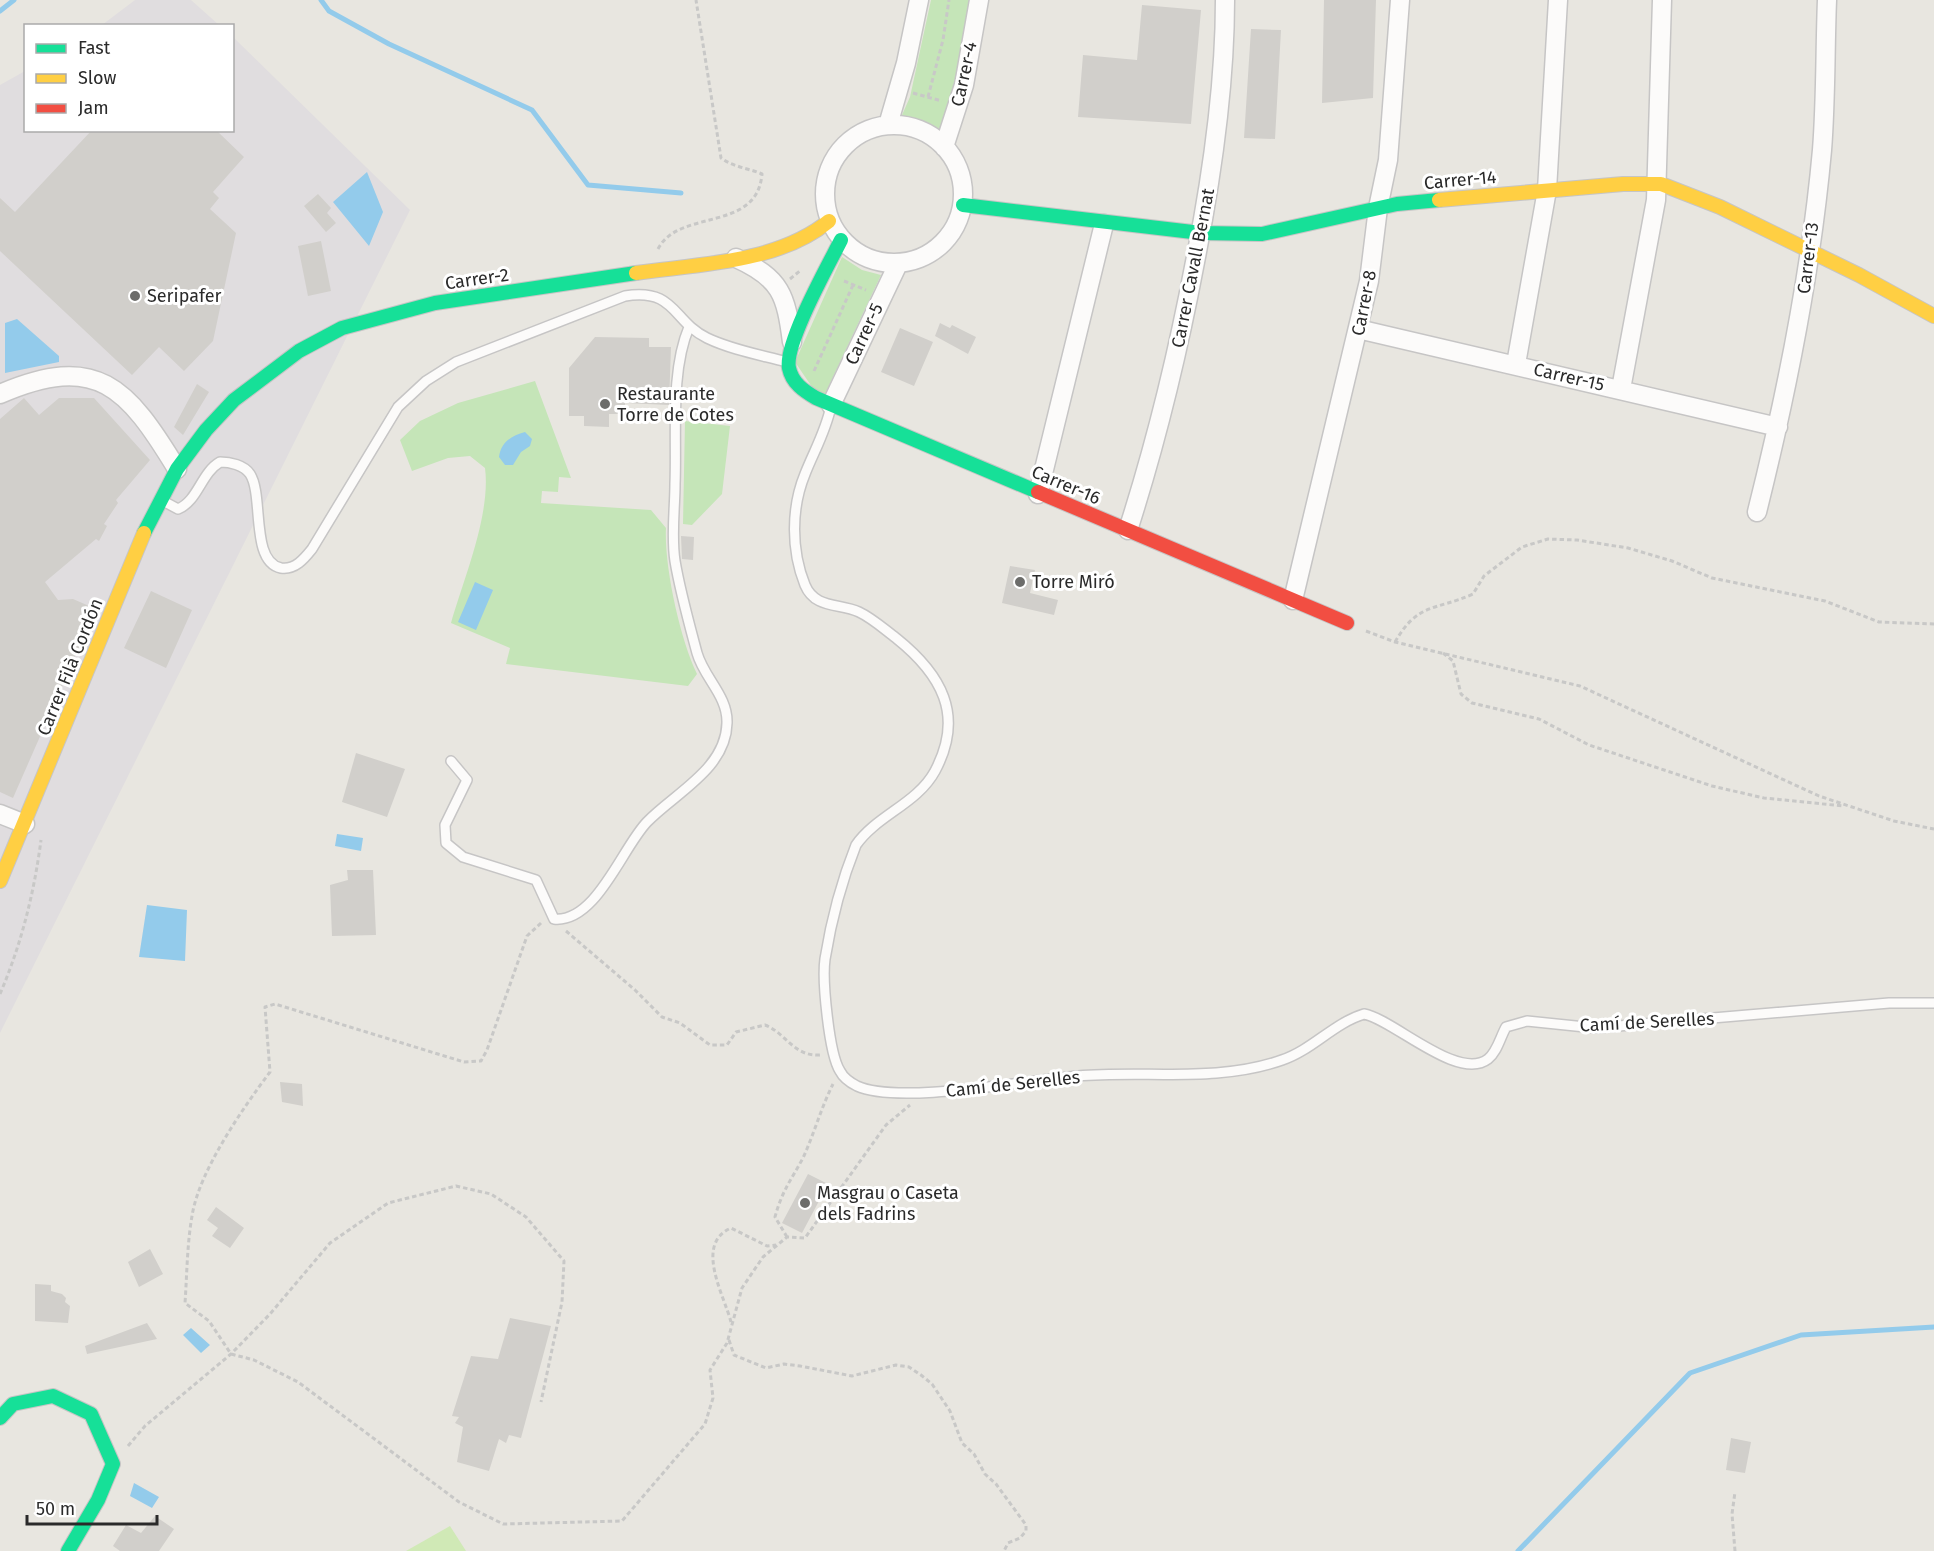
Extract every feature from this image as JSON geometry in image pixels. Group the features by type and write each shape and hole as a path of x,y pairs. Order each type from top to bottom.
{"street":[{"path":"888,125 899,90 919,0"},
{"name":"Carrer-4","path":"944,147 958,106 979,0"},
{"name":"Carrer Cavall Bernat","path":"1128,530 1165,401 1201,233 1220,91 1225,0"},
{"name":"Carrer-8","path":"1293,600 1358,329 1376,243 1378,208 1388,160 1400,0"},
{"path":"1516,364 1547,190 1558,0"},
{"path":"1621,389 1657,184 1662,0"},
{"name":"Carrer-13","path":"1757,512 1795,349 1809,253 1822,150 1827,0"},
{"path":"888,125 920,129 944,147 955,161 962,182 963,204 955,227 941,246 921,259 898,264 877,262 857,254 841,240 829,221 824,200 826,178 834,158 848,142 867,130 888,125"},
{"name":"Carrer-14","path":"963,204 1104,224 1201,233 1262,234 1397,204 1623,184 1657,184 1720,207 1809,253 1859,275 1934,316"},
{"name":"Carrer-2","path":"177,469 206,430 234,400 292,356 342,328 435,303 736,258 788,244 822,228 829,221"},
{"path":"1038,494 1104,224"},
{"path":"790,354 841,240"},
{"path":"736,258 756,267 775,282 785,300 794,381 805,392"},
{"name":"Carrer-5","path":"831,405 898,264"},
{"name":"Carrer-15","path":"1358,329 1516,364 1778,427"},
{"path":"0,394 51,376 68,374 98,380 115,390 135,409 159,438 177,469"},
{"name":"Carrer-16","path":"805,392 1038,494 1347,623"},
{"name":"Carrer Filà Cordón","path":"0,881 143,535 177,469"},
{"path":"0,814 25,824"},
{"path":"0,1418 13,1404 53,1396 91,1414 113,1464 98,1500 68,1551"}],"lane":[{"path":"161,500 178,509 187,506 207,473 220,462 230,462 248,471 254,481 265,554 274,565 282,568 293,567 300,563 312,549 398,407 426,381 456,362 625,296 647,296 664,300 676,310 689,327 720,344 790,354"},
{"path":"451,761 467,780 445,825 446,843 463,857 536,880 554,919 566,920 577,914 617,869 648,822 710,765 725,736 727,725 725,706 698,655 675,559 678,360 689,327"},
{"path":"831,405 797,502 795,538 805,585 819,601 858,612 905,646 938,682 948,712 946,735 938,765 929,781 866,833 853,853 825,961 825,987 834,1054 840,1072"},
{"name":"Camí de Serelles","path":"840,1072 849,1081 867,1089 928,1092 1085,1075 1143,1076 1239,1071 1284,1060 1347,1021 1364,1014 1384,1020 1402,1035 1440,1055 1474,1064 1488,1059 1495,1051 1506,1027 1527,1021 1595,1028 1879,1004 1934,1003"}],"path":[{"path":"652,271 659,246 668,234 749,205 761,189 762,174 747,167 731,165 721,158 696,0"},
{"path":"928,98 944,40 949,0"},
{"path":"899,90 958,106"},
{"path":"805,392 853,285"},
{"path":"1395,642 1404,627 1417,613 1473,594 1484,576 1522,547 1548,539 1577,540 1628,548 1672,561 1712,578 1824,601 1879,622 1934,624"},
{"path":"1347,623 1395,642 1580,686 1742,763 1819,796 1894,821 1934,829"},
{"path":"1438,651 1453,661 1461,694 1472,703 1539,719 1589,744 1712,786 1764,798 1852,807"},
{"path":"0,994 21,938 36,877 42,835 25,824"},
{"path":"834,1054 805,1054 765,1024 736,1032 727,1045 710,1045 680,1023 662,1017 635,990 554,919 534,926 527,936 487,1050 481,1061 465,1062 274,1004 265,1007 270,1072 246,1104 207,1173 192,1214 185,1303 208,1321 231,1354 254,1360 298,1382 459,1502 503,1524 622,1521 705,1425 713,1398 710,1370 729,1339 742,1288 763,1257 787,1237 805,1238 886,1125 928,1092"},
{"path":"787,1237 775,1217 781,1194 803,1157 821,1108 840,1072"},
{"path":"113,1464 145,1425 231,1354 270,1314 330,1243 388,1203 456,1186 491,1194 526,1217 564,1261 562,1302 541,1402"},
{"path":"732,1324 714,1270 712,1253 716,1241 723,1231 731,1228 767,1246 778,1244"},
{"path":"729,1339 734,1355 766,1368 784,1364 852,1376 896,1365 909,1368 921,1375 932,1384 950,1411 962,1443 974,1454 985,1474 996,1484 1026,1525 1026,1531 1020,1538 1008,1543 1004,1551"},
{"path":"1735,1492 1732,1514 1735,1551"}],"shaded area":[{"path":"135,0 191,0 218,24 103,24"},
{"path":"234,38 410,210 0,1033 0,85 24,72 24,132 234,132"}],"green space":[{"path":"931,0 970,0 967,39 943,133 931,125 902,115 910,97"},
{"path":"842,257 862,270 881,275 825,394 814,390 795,362"},
{"path":"535,381 571,478 559,477 558,492 542,491 541,503 651,510 666,528 670,582 674,602 697,674 688,686 506,664 510,648 451,623 480,525 486,486 485,468 470,456 448,458 412,471 400,440 420,421 458,403"},
{"path":"685,421 730,426 722,494 692,525 683,524"},
{"path":"450,1526 466,1551 406,1551"}],"water":[{"path":"367,172 383,212 369,246 333,202"},
{"path":"17,319 59,356 59,362 5,373 5,323"},
{"path":"525,432 532,439 530,446 521,452 513,465 505,465 499,457 502,447 515,435"},
{"path":"475,582 493,590 476,630 458,622"},
{"path":"337,834 363,838 361,851 335,846"},
{"path":"147,905 187,910 185,961 139,957"},
{"path":"191,1328 210,1345 201,1353 183,1335"},
{"path":"134,1483 159,1497 152,1508 130,1496"}],"building":[{"path":"1324,0 1376,0 1373,98 1322,103"},
{"path":"1142,5 1201,10 1191,124 1078,117 1083,55 1137,60"},
{"path":"1251,29 1281,30 1275,139 1244,138"},
{"name":"Seripafer","path":"90,132 218,132 244,157 213,192 219,198 210,209 236,233 213,341 184,371 159,347 132,375 0,251 0,198 15,212"},
{"path":"318,194 331,208 327,213 336,223 326,232 304,206"},
{"path":"321,241 331,291 308,296 298,246"},
{"path":"940,323 950,328 952,325 976,337 968,354 935,336"},
{"path":"900,328 933,342 914,386 881,372"},
{"path":"595,337 649,338 649,347 671,347 669,405 625,403 625,414 609,414 609,427 584,426 584,416 569,416 569,368"},
{"path":"197,384 209,392 183,435 174,427"},
{"path":"24,398 39,415 59,398 94,398 150,460 116,500 118,503 104,524 107,526 99,541 96,539 45,582 58,600 73,599 96,609 13,798 0,792 0,419"},
{"path":"681,536 694,537 693,560 682,559"},
{"name":"Torre Miró","path":"1010,566 1035,570 1030,593 1058,600 1054,615 1002,603"},
{"path":"151,591 192,610 166,668 124,648"},
{"path":"356,753 405,769 387,817 342,802"},
{"path":"347,870 373,870 376,935 332,936 330,885 348,880"},
{"path":"280,1082 302,1084 303,1106 282,1102"},
{"name":"Masgrau o Caseta dels Fadrins","path":"808,1174 828,1184 802,1233 782,1223"},
{"path":"216,1207 244,1228 230,1248 212,1236 218,1228 207,1220"},
{"path":"150,1249 163,1274 139,1287 128,1262"},
{"path":"35,1284 51,1285 51,1291 62,1294 66,1298 65,1302 70,1306 68,1323 35,1321"},
{"path":"510,1318 551,1326 521,1438 509,1435 506,1443 499,1439 489,1471 457,1462 463,1427 455,1423 459,1417 452,1416 471,1356 498,1359"},
{"path":"147,1323 157,1339 87,1354 85,1346"},
{"path":"1731,1438 1751,1442 1745,1473 1726,1470"},
{"path":"155,1516 174,1529 159,1551 120,1551 113,1546 126,1525 141,1533"}],"waterway":[{"path":"0,11 14,0"},
{"path":"321,0 329,11 389,44 532,110 588,185 681,193"},
{"path":"1518,1551 1690,1373 1801,1335 1934,1327"}],"traffic: fast":[{"path":"963,205 1201,233 1262,234 1397,204 1439,200"},
{"path":"841,240 793,341 789,368 796,382 816,398 1038,492"},
{"path":"144,533 177,469 206,430 234,400 299,351 342,328 435,303 636,273"},
{"path":"0,1418 13,1404 53,1396 91,1414 113,1464 98,1500 68,1551"}],"traffic: slow":[{"path":"1439,200 1623,184 1661,184 1720,207 1859,275 1934,316"},
{"path":"636,273 711,264 762,254 809,235 829,221"},
{"path":"0,881 144,533"}],"traffic: jam":[{"path":"1038,492 1347,623"}],"place":[{"name":"Seripafer","path":"135,296"},
{"name":"Restaurante Torre de Cotes","path":"605,404"},
{"name":"Torre Miró","path":"1020,582"},
{"name":"Masgrau o Caseta dels Fadrins","path":"805,1203"}]}
